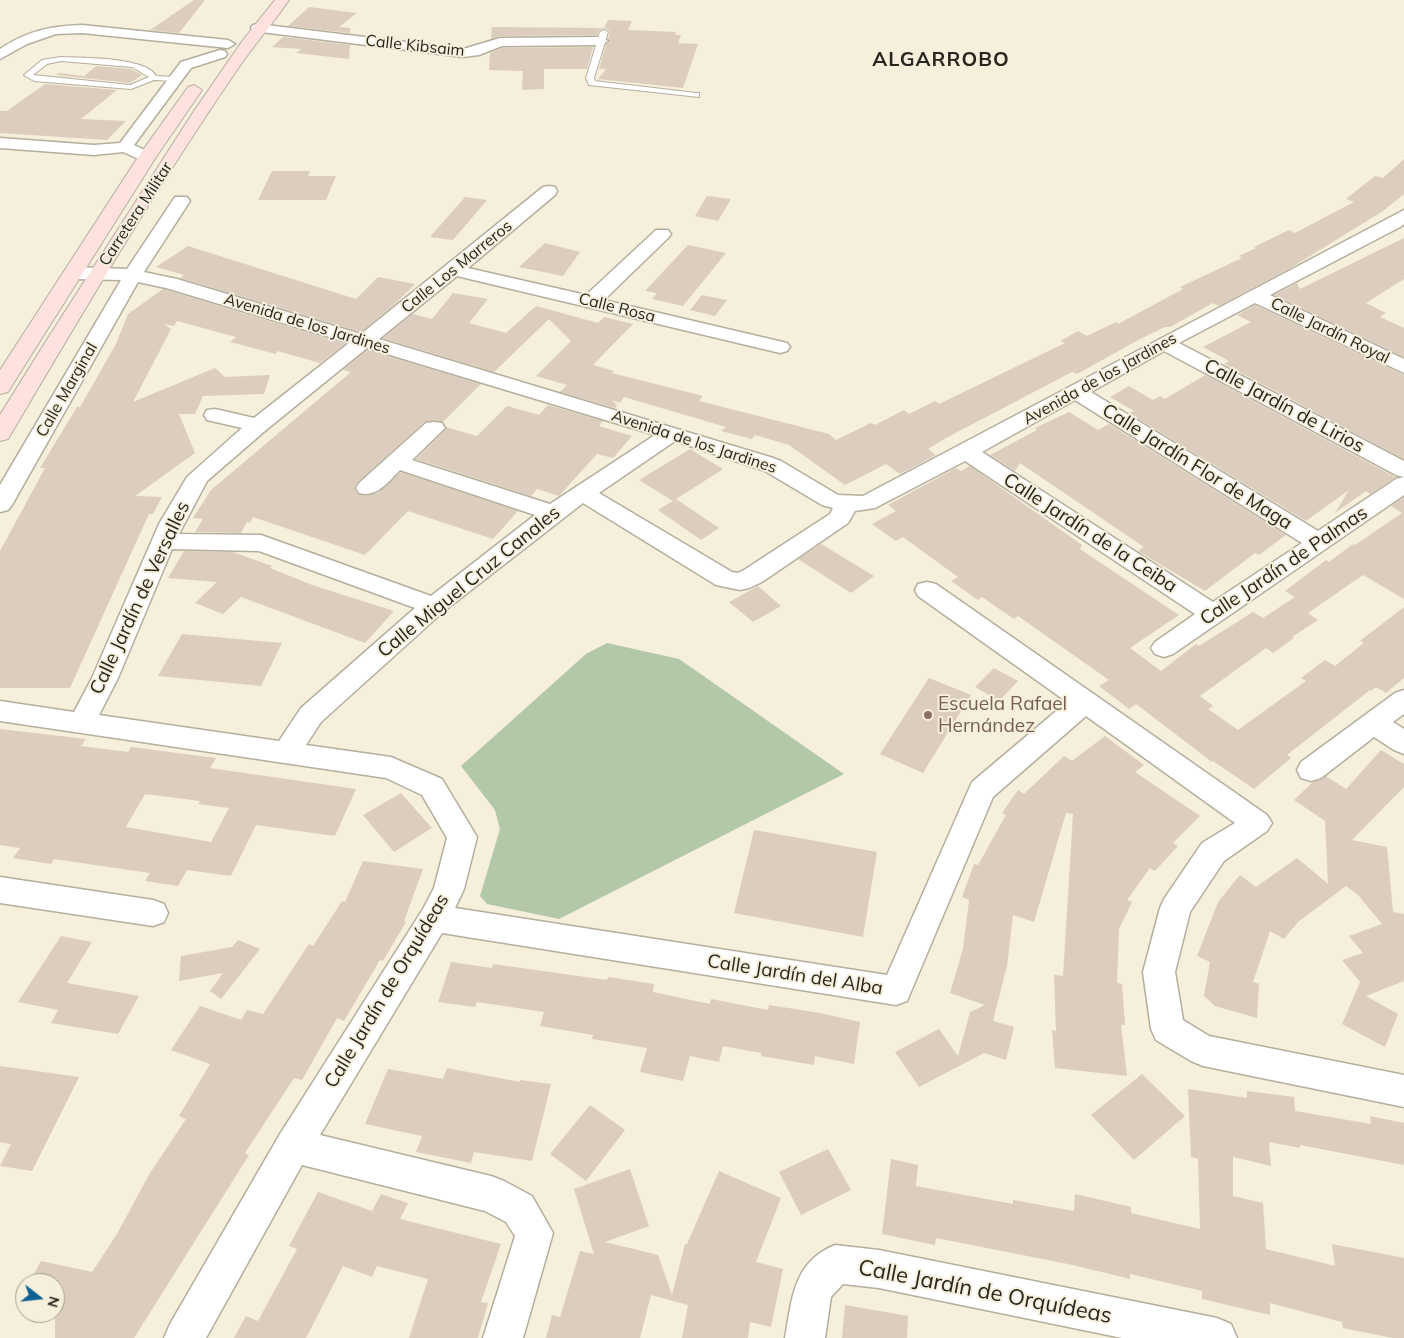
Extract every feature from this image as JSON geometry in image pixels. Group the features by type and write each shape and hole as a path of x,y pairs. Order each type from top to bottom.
{"main road":[{"name":"Carretera Militar","path":"0,386 74,274 147,157 224,49 264,0"},
{"name":"Carretera Militar","path":"0,434 98,274 258,28 282,0"}],"street":[{"name":"Calle Kibsaim","path":"258,28 463,53 474,52 500,42 602,36"},
{"path":"0,55 22,41 54,30 82,29 224,49"},
{"path":"125,147 186,65 224,49"},
{"path":"0,144 94,150 125,147 147,157"},
{"name":"Calle Los Marreros","path":"364,341 454,270 549,191"},
{"name":"Calle Marginal","path":"0,505 133,275 181,201"},
{"name":"Avenida de los Jardines","path":"74,274 133,275 170,283 672,433 774,466 830,500 846,504 867,503 966,452 1164,343 1394,223 1404,215"},
{"path":"591,301 662,234"},
{"name":"Calle Rosa","path":"454,270 780,347"},
{"name":"Calle Jardín Royal","path":"1256,296 1404,367"},
{"name":"Calle Jardín de Versalles","path":"81,723 105,678 152,563 165,541 171,524 198,477 258,425 364,341"},
{"name":"Calle Jardín de Lirios","path":"1164,343 1404,470"},
{"name":"Calle Jardín Flor de Maga","path":"1075,391 1318,542"},
{"path":"215,416 258,425"},
{"path":"367,488 434,428"},
{"name":"Calle Miguel Cruz Canales","path":"286,753 311,716 434,606 553,513 672,433"},
{"name":"Calle Jardín de la Ceiba","path":"966,452 1213,614"},
{"path":"397,462 553,513"},
{"name":"Calle Jardín de Palmas","path":"1164,648 1404,484"},
{"path":"583,493 725,579 740,582 753,576 840,518 846,504"},
{"path":"165,541 261,543 434,606"},
{"path":"927,590 1257,823 1214,852 1176,908 1159,972 1168,1028 1203,1050 1404,1091"},
{"path":"1311,770 1375,724 1404,700"},
{"name":"Calle Jardín del Alba","path":"434,918 896,991 982,790 1085,702"},
{"name":"Calle Jardín de Orquídeas","path":"0,711 391,768 432,787 462,837 449,889 434,918 293,1146 184,1338"},
{"path":"1375,724 1404,743"},
{"path":"0,890 154,913"},
{"path":"293,1146 491,1194 519,1210 534,1233 503,1338"},
{"name":"Calle Jardín de Orquídeas","path":"805,1338 813,1288 835,1264 880,1269 1217,1338"}],"lane":[{"path":"602,36 590,78 592,82 696,95"},
{"path":"153,78 151,73 134,65 60,59 45,62 28,74 34,79 131,87 153,78 176,79"}],"green space":[{"path":"607,643 679,659 844,774 559,919 487,904 480,896 500,829 495,810 461,766 586,654"}],"building":[{"path":"194,0 205,0 179,33 150,30"},
{"path":"309,7 357,13 339,27 350,28 350,33 288,26"},
{"path":"608,20 632,21 628,30 676,32 675,35 681,35 678,43 698,44 683,88 598,79 606,69 599,69 606,44 610,42 608,39 610,31 605,28 599,30 597,35 500,36 491,39 492,27 604,28"},
{"path":"283,37 350,45 349,59 296,53 301,49 272,47"},
{"path":"593,47 587,69 544,69 544,89 522,90 523,71 489,70 490,53 502,48"},
{"path":"96,66 131,69 142,75 130,83 56,75 59,73 84,76"},
{"path":"45,84 117,90 81,119 126,121 107,140 0,133 0,111 7,111"},
{"path":"1404,159 1404,194 1383,211 1289,269 1219,306 1213,303 1170,327 1165,327 1142,338 1077,374 1072,372 946,438 928,449 936,455 900,474 886,464 845,485 789,445 755,435 752,439 721,431 726,427 624,397 620,403 612,400 617,406 615,408 560,392 567,385 536,376 571,341 549,319 494,372 383,338 413,314 432,319 453,293 488,299 469,323 506,333 536,306 598,323 604,317 633,324 593,365 614,371 612,373 703,396 699,401 829,434 836,440 871,423 875,425 904,410 909,414 935,401 939,404 1065,343 1060,341 1078,331 1087,336 1116,322 1118,324 1183,289 1180,287 1242,258 1239,256 1256,248 1254,247 1289,230 1295,233 1354,202 1346,199 1375,176 1383,178"},
{"path":"272,171 310,171 308,176 336,176 326,200 258,200"},
{"path":"707,196 731,199 718,221 695,216"},
{"path":"465,197 487,200 453,240 430,237"},
{"path":"1404,238 1404,279 1366,303 1386,313 1380,317 1404,328 1404,357 1274,295 1297,283 1300,289"},
{"path":"545,243 580,252 563,276 519,267"},
{"path":"688,245 726,253 683,306 652,299 657,293 645,291"},
{"path":"188,246 356,299 378,277 415,284 361,332 180,278 184,275 156,267"},
{"path":"163,289 345,344 320,363 277,351 276,354 230,342 236,337 177,321 174,326 164,324 171,329 133,402 215,368 225,377 270,375 264,394 203,396 195,414 179,414 195,453 135,496 162,497 153,514 149,514 70,688 0,688 0,551 45,468 40,468 77,407 80,407 116,344 128,314"},
{"path":"702,295 727,300 715,316 690,310"},
{"path":"1255,305 1404,375 1404,459 1224,364 1229,361 1203,347 1251,322 1237,315"},
{"path":"367,350 481,384 443,422 425,422 358,482 354,487 357,494 366,496 378,493 401,472 518,511 493,539 408,511 365,555 253,517 250,523 247,522 241,533 195,532 203,519 193,518 211,490 351,372 343,370"},
{"path":"1205,375 1396,477 1370,494 1366,491 1335,513 1349,490 1306,521 1129,413 1134,411 1110,397 1129,386 1153,400 1160,396 1165,399"},
{"path":"548,405 603,421 599,426 632,436 613,458 597,454 559,496 537,489 531,496 416,459 446,427 477,436 507,406 539,415"},
{"path":"1069,412 1098,430 1109,424 1286,535 1259,555 1255,553 1205,591 1138,551 1144,547 1020,463 1015,471 990,455 1037,430 1035,428"},
{"path":"690,449 723,469 673,501 639,480"},
{"path":"970,466 1082,545 1080,549 1179,615 1130,648 1161,671 1196,644 1199,646 1253,612 1263,618 1295,597 1285,591 1326,560 1329,562 1353,544 1355,545 1402,513 1391,506 1404,497 1404,599 1363,575 1308,613 1318,620 1292,637 1294,638 1273,653 1266,648 1200,696 1213,706 1208,709 1238,730 1306,681 1301,678 1325,660 1335,666 1364,643 1360,641 1404,607 1404,678 1386,693 1376,687 1370,690 1287,755 1291,758 1254,789 1212,762 1136,704 1129,709 1099,686 1109,680 1018,616 1014,619 982,597 978,600 951,581 958,577 903,537 896,541 872,524 896,511 888,505 956,468 961,471"},
{"path":"676,499 719,528 701,540 658,510"},
{"path":"821,544 874,576 851,593 798,559"},
{"path":"184,551 233,552 272,566 270,568 312,585 394,611 365,643 241,597 223,614 195,603 217,582 168,578"},
{"path":"758,586 781,606 753,622 729,602"},
{"path":"182,634 282,643 261,686 158,676"},
{"path":"994,668 1018,681 999,701 975,687"},
{"path":"929,678 971,695 923,773 880,754"},
{"path":"0,729 86,739 81,746 128,752 131,747 216,758 210,768 356,789 335,836 256,825 231,876 187,870 178,886 145,881 150,873 54,859 51,864 13,858 20,848 0,845","holes":["145,794 200,801 198,804 229,808 211,842 126,827"]},
{"path":"1105,736 1144,765 1135,772 1200,816 1173,843 1178,846 1155,871 1150,868 1127,900 1132,902 1119,929 1117,983 1122,984 1125,1025 1121,1025 1127,1076 1055,1068 1052,1030 1056,1031 1054,975 1063,976 1073,814 1066,813 1034,922 1013,915 1007,966 993,1021 1014,1027 1006,1060 984,1053 919,1087 895,1052 939,1029 958,1056 970,1012 985,1005 950,993 963,949 969,900 962,897 974,864 978,865 1006,815 1002,813 1018,790 1024,794 1064,756 1072,761"},
{"path":"1381,750 1404,764 1404,787 1352,840 1387,847 1393,912 1404,914 1404,981 1366,996 1398,1014 1385,1047 1342,1024 1360,982 1342,960 1363,953 1349,936 1382,924 1358,895 1346,886 1298,922 1284,939 1270,931 1253,982 1259,984 1257,1018 1215,1006 1204,996 1210,962 1197,956 1218,902 1240,875 1256,887 1297,858 1328,884 1325,821 1294,800 1312,783 1326,776 1346,789"},
{"path":"401,793 432,828 394,852 363,815"},
{"path":"754,830 877,852 863,937 734,913"},
{"path":"363,861 423,869 404,921 406,922 383,961 380,960 344,1021 337,1018 302,1080 294,1078 245,1153 249,1155 134,1338 55,1338 55,1323 65,1323 65,1273 34,1273 41,1261 92,1272 117,1234 150,1173 186,1119 179,1116 210,1064 171,1050 200,1006 241,1020 247,1010 263,1014 309,944 313,946 342,901 345,902"},
{"path":"61,936 92,942 67,983 139,996 118,1034 51,1023 58,1010 18,1002"},
{"path":"238,940 260,949 221,999 210,991 223,973 179,981 181,956 232,947"},
{"path":"451,962 492,968 493,964 607,980 608,977 654,984 653,992 710,1004 711,999 768,1010 769,1005 820,1013 860,1022 854,1064 815,1056 814,1065 761,1056 761,1053 723,1046 719,1062 690,1056 683,1081 640,1072 647,1048 592,1039 593,1035 540,1026 544,1012 477,1002 475,1007 438,1002"},
{"path":"0,1066 79,1077 32,1171 0,1166 11,1144 0,1142"},
{"path":"447,1068 520,1082 520,1080 551,1084 532,1161 474,1152 471,1163 416,1152 422,1136 365,1124 388,1069 443,1079"},
{"path":"1142,1074 1185,1116 1134,1160 1091,1115"},
{"path":"1188,1089 1247,1098 1247,1091 1294,1097 1295,1111 1371,1124 1370,1116 1404,1123 1404,1165 1300,1145 1300,1148 1269,1142 1271,1166 1233,1157 1233,1196 1263,1203 1266,1249 1335,1266 1332,1244 1404,1258 1404,1338 1393,1338 1343,1328 1342,1322 1270,1303 1270,1315 1202,1299 1202,1291 1130,1274 1130,1279 1073,1265 936,1238 935,1245 882,1234 891,1159 918,1165 916,1186 1013,1204 1013,1200 1074,1211 1075,1194 1131,1207 1131,1213 1200,1229 1198,1159 1191,1157"},
{"path":"590,1105 625,1130 586,1181 550,1154"},
{"path":"828,1149 851,1190 801,1215 779,1172"},
{"path":"630,1169 649,1226 605,1242 658,1255 672,1295 685,1244 687,1244 719,1171 781,1198 756,1262 783,1269 771,1327 750,1322 748,1338 682,1338 688,1305 651,1295 640,1338 546,1338 552,1315 560,1317 580,1251 594,1254 574,1189"},
{"path":"318,1192 372,1211 381,1194 408,1203 400,1219 501,1244 481,1302 488,1303 478,1338 409,1338 428,1279 377,1266 372,1277 343,1266 306,1338 234,1338 246,1316 258,1321 297,1249 289,1246"},
{"path":"845,1305 908,1316 907,1338 842,1338"}],"place":[{"name":"Escuela Rafael Hernández","path":"928,715"}],"district":[{"name":"ALGARROBO","path":"941,60"}]}
